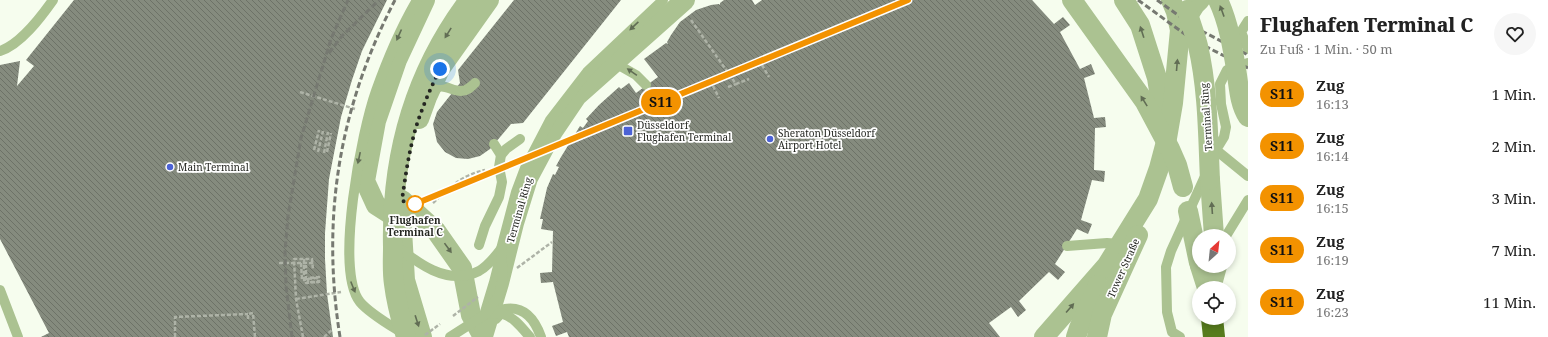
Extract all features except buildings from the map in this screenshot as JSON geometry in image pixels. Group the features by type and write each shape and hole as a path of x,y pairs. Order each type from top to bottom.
{"highway":[{"path":"1213,325 1214,337"}],"street":[{"path":"424,0 397,60 376,121 365,181 376,205 410,218 436,231 462,268 471,315 483,336"},
{"path":"411,336 394,284 392,218 404,134 423,78 437,50 469,0"},
{"path":"411,336 405,280 410,218 402,200 407,166 417,126 427,97 440,69 489,0"},
{"path":"1072,0 1145,102 1170,148 1177,165 1183,187 1192,230"},
{"path":"1124,0 1140,25 1157,78 1167,138"},
{"path":"1171,0 1176,12 1180,30"},
{"name":"Terminal Ring","path":"1182,0 1187,10 1198,45 1202,70 1206,100 1214,229"},
{"path":"1076,337 1107,265 1148,199 1159,168 1167,138 1173,102 1180,30 1184,20 1200,0"},
{"path":"1218,0 1227,25 1241,99 1245,113 1248,117"},
{"name":"Terminal Ring","path":"483,336 528,178 552,133 577,96 615,63 686,8"},
{"name":"Tower Straße","path":"1097,337 1102,314 1136,241 1148,199"},
{"path":"1044,337 1107,265"}],"lane":[{"path":"0,51 7,49 25,34 53,0"},
{"path":"411,336 378,316 360,301 351,282 349,245 358,164 366,126 376,92 391,52 406,19 417,0"},
{"path":"450,337 486,314 499,295 502,284 501,250 516,192 525,168 550,120 587,72 663,0"},
{"path":"1248,21 1241,32 1248,50"},
{"path":"615,63 636,75 646,85"},
{"path":"1180,337 1172,332 1167,312 1166,267 1171,250 1186,222 1216,150 1224,137 1226,127 1221,104 1220,84 1227,70 1248,63"},
{"path":"427,97 438,87 445,86 460,91 468,89 475,83"},
{"path":"479,245 485,226 499,197 502,182 499,167 501,155 506,149 520,139"},
{"path":"494,144 501,155"},
{"path":"1216,150 1244,171 1248,176"},
{"path":"1230,229 1248,200"},
{"path":"393,242 414,260 433,271 454,275 468,275 479,271 486,266 501,250"},
{"path":"1067,246 1107,243 1120,244"},
{"path":"0,290 18,337"},
{"path":"483,336 504,309 513,308 522,311 536,323 541,337"},
{"path":"486,314 502,314 510,317 530,337"},
{"path":"1219,325 1222,337"}],"path":[{"path":"686,8 736,84"},
{"path":"762,65 769,78"},
{"path":"728,87 750,79"},
{"path":"713,86 719,98"},
{"path":"300,92 344,105"},
{"path":"314,150 319,130"},
{"path":"318,152 323,131"},
{"path":"324,153 329,133 327,152"},
{"path":"410,218 451,185 464,177 482,170 499,167"},
{"path":"279,263 301,263 312,264 312,259 294,259 296,299 303,337"},
{"path":"301,263 302,280 308,280 308,282 318,282 318,278 304,279 304,259"},
{"path":"306,265 306,283 319,282 319,277 308,278 308,280"},
{"path":"296,299 344,292"},
{"path":"175,337 175,317 252,313 255,337"},
{"path":"248,314 248,319"},
{"path":"324,337 332,330"}],"railway":[{"path":"292,337 286,286 285,251 288,216 301,138 331,39 348,0"},
{"path":"329,53 342,36 379,0"},
{"path":"340,337 335,292 333,249 334,206 339,164 348,122 360,81 395,0"},
{"path":"1138,0 1193,40 1248,68"},
{"path":"1157,0 1196,28 1248,55"}],"train":[{"name":"S11","path":"415,204 908,0"}],"place":[{"name":"Düsseldorf Flughafen Terminal","path":"628,131"},
{"name":"Sheraton Düsseldorf Airport Hotel","path":"770,139"},
{"name":"Main Terminal","path":"170,167"},
{"name":"Flughafen Terminal C","path":"415,204"}],"route":[{"path":"415,204 411,207 402,200 407,166 419,119 440,69"}]}
